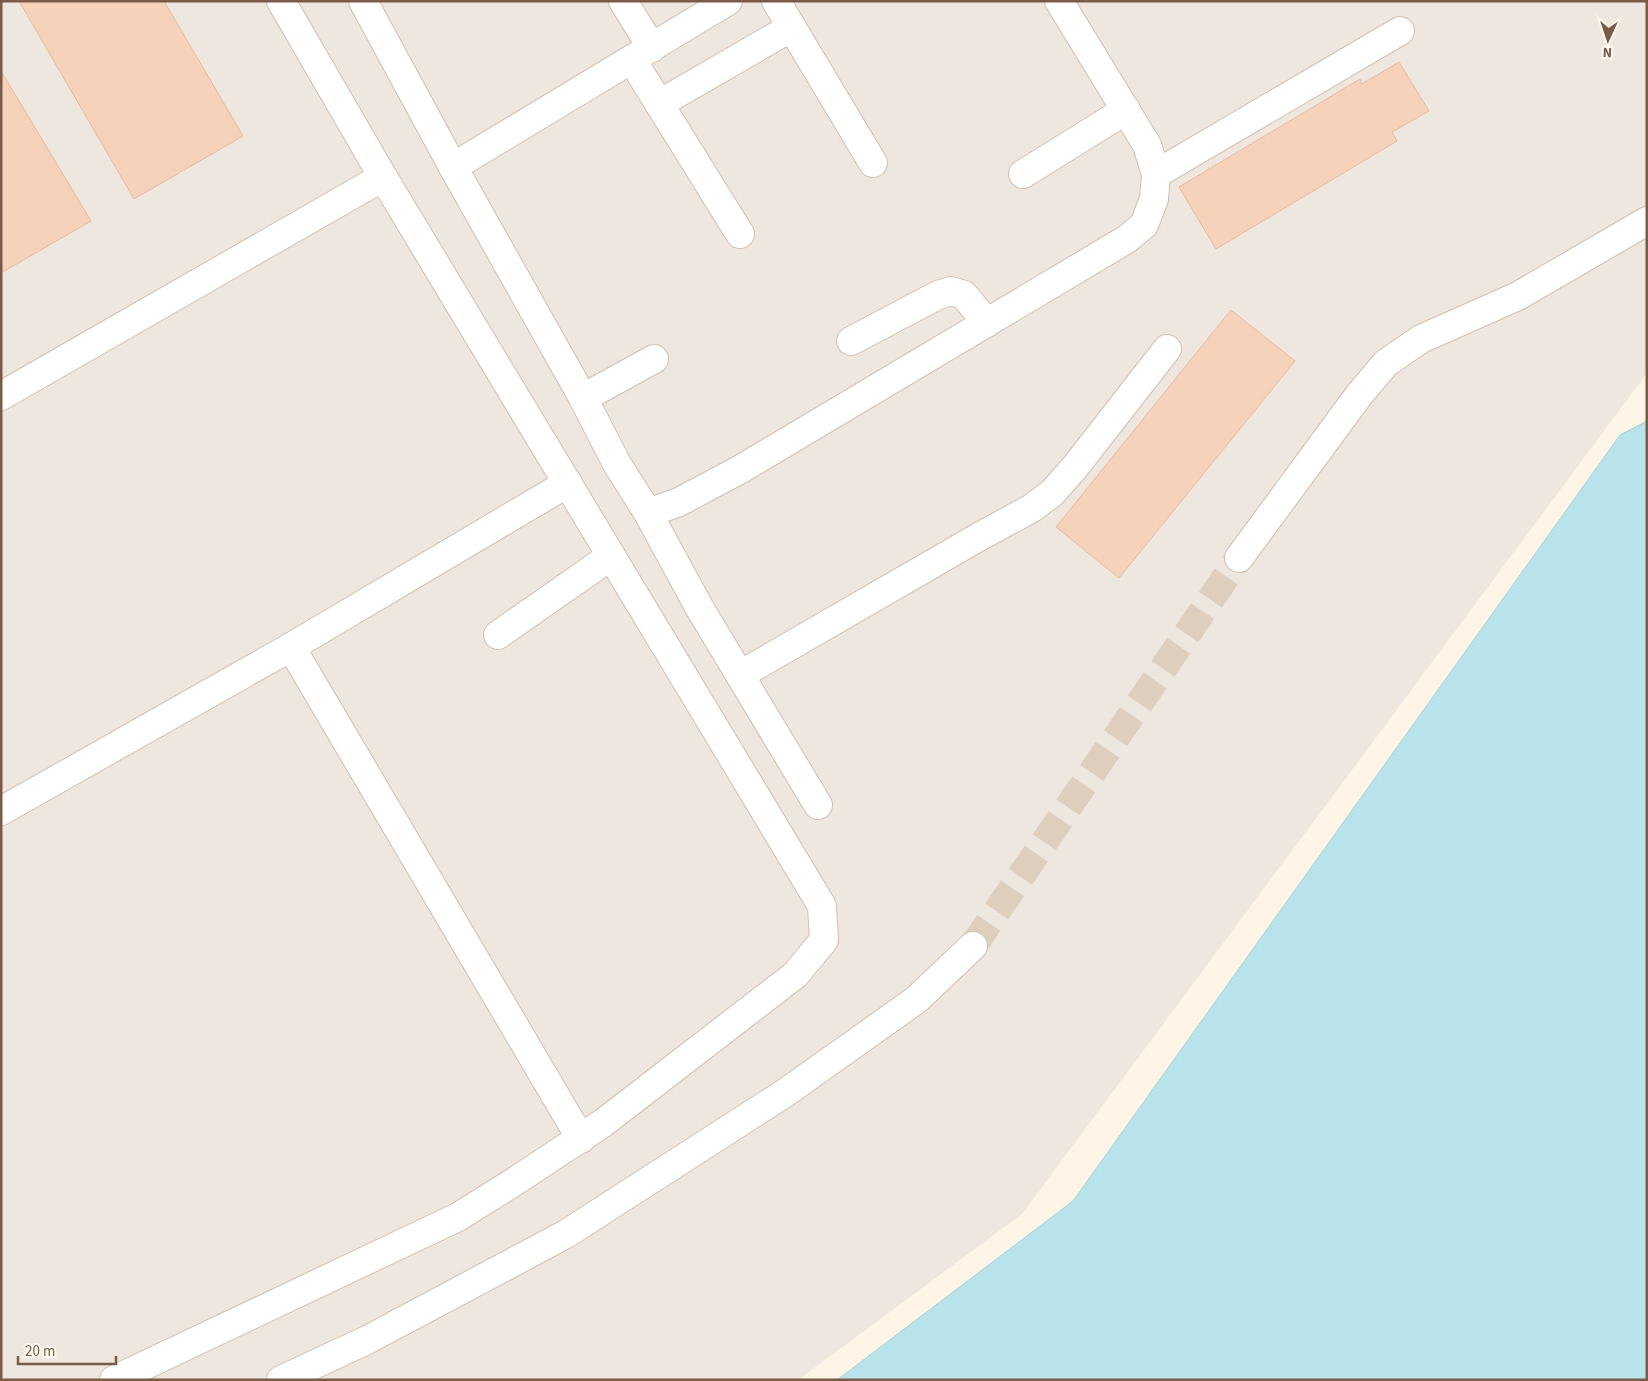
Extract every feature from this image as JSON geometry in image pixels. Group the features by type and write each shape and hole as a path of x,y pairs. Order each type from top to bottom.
{"lane":[{"path":"114,1380 458,1217 603,1123 795,975 824,940 822,906 384,177 281,1"},
{"path":"364,1 453,167 583,398 617,464 648,513 699,607 818,805"},
{"path":"623,1 659,104 740,234"},
{"path":"453,167 728,1"},
{"path":"776,1 873,163"},
{"path":"648,513 679,502 714,484 1127,239 1144,225 1154,199 1156,174 1147,145 1059,1"},
{"path":"659,104 792,27"},
{"path":"1156,174 1400,31"},
{"path":"1023,174 1126,110"},
{"path":"1,396 384,177"},
{"path":"1239,558 1359,395 1386,363 1422,338 1518,296 1647,221"},
{"path":"851,341 938,295 951,291 964,295 987,323"},
{"path":"740,675 1032,508 1052,493 1075,467 1167,349"},
{"path":"583,398 654,359"},
{"path":"1,811 291,647 568,483"},
{"path":"498,635 611,556"},
{"path":"291,647 581,1139"},
{"path":"281,1380 367,1340 566,1234 785,1094 916,1000 973,946"}],"shaded area":[{"path":"1,1 1647,1 1647,373 1022,1214 798,1380 1,1380"}],"water":[{"path":"1647,421 1647,1380 837,1380 1073,1201 1620,435"}],"building":[{"path":"19,1 164,1 243,136 134,199"},
{"path":"1399,62 1429,111 1392,132 1397,141 1216,249 1179,187 1360,79 1362,84"},
{"path":"1,71 91,221 1,273"},
{"path":"1231,310 1295,361 1119,578 1056,527"}],"tunnel":[{"path":"973,946 1239,558"}]}
